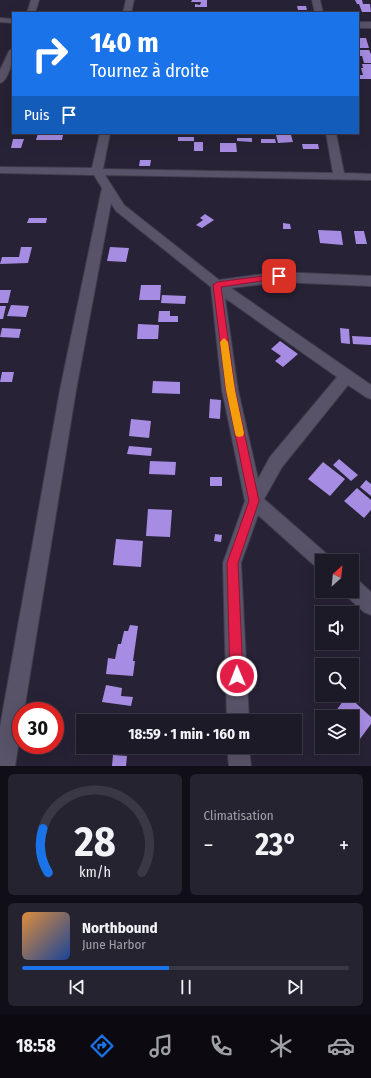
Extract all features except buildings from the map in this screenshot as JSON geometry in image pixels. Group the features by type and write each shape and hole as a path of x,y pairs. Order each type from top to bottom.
{"street":[{"path":"31,12 35,0"},
{"path":"128,12 130,0"},
{"path":"316,0 319,12"},
{"path":"0,20 12,21"},
{"path":"359,25 371,25"},
{"path":"0,80 2,69 12,53"},
{"path":"105,134 98,171 120,208 217,285 371,393"},
{"path":"331,134 339,177"},
{"path":"0,170 371,177"},
{"path":"4,766 68,390 108,187"},
{"path":"217,285 279,276 371,281"},
{"path":"217,285 230,390 254,501 315,555"},
{"path":"238,714 232,563 254,501 276,462 346,376"},
{"path":"359,594 371,605"},
{"path":"239,754 240,766"}],"slow traffic":[{"path":"224,342 230,390 239,433"}],"route":[{"path":"237,676 232,563 254,501 230,390 217,285 279,276"}]}
